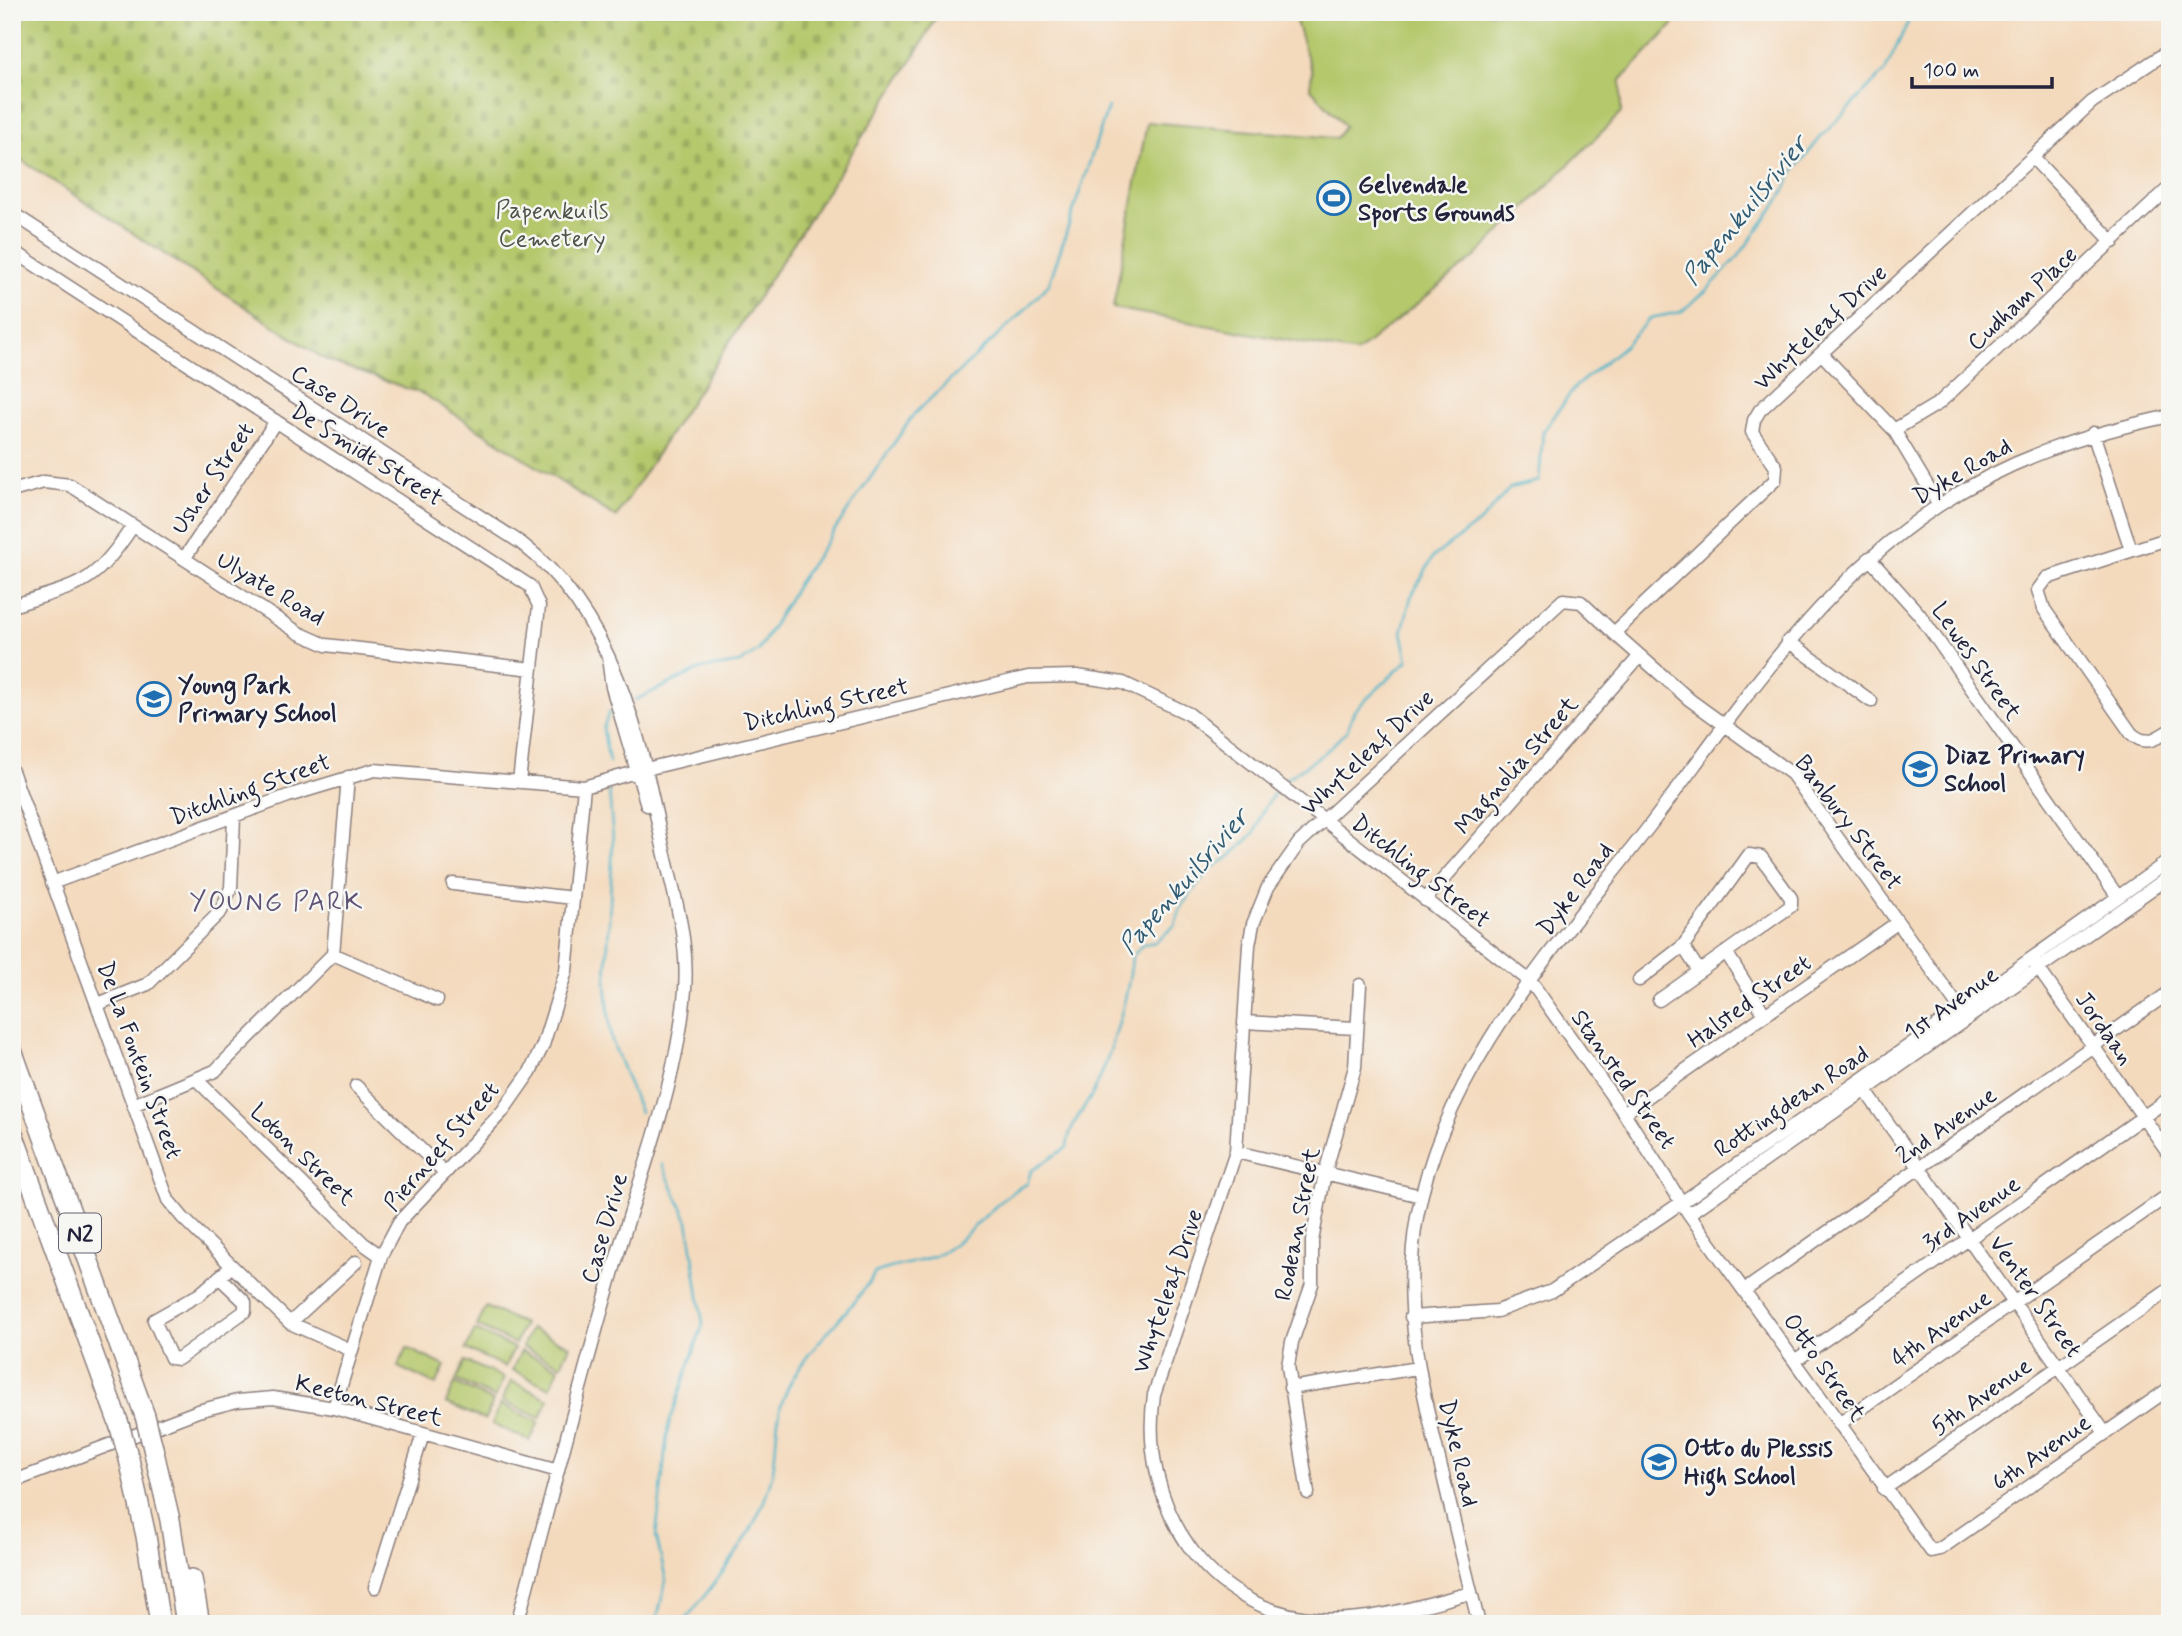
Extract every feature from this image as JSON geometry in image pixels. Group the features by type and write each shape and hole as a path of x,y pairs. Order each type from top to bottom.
{"highway":[{"name":"N2","path":"12,1051 145,1416 170,1520 186,1624"},
{"name":"N2","path":"12,1131 116,1427 146,1536 160,1624"},
{"path":"155,1456 180,1532 200,1624"},
{"path":"125,1459 146,1578 150,1624"}],"street":[{"name":"Whyteleaf Drive","path":"1471,1594 1360,1619 1320,1619 1283,1613 1244,1598 1202,1563 1176,1528 1160,1494 1152,1456 1154,1395 1236,1152 1249,945 1260,906 1277,871 1323,821 1563,600 1581,602 1614,633 1771,484 1776,467 1753,436 1754,421 1760,410 2092,102 2170,50"},
{"path":"2033,158 2113,242"},
{"name":"Cudham Place","path":"1894,430 1939,403 2170,187"},
{"name":"Case Drive","path":"12,213 521,543 550,567 578,600 609,661 612,687 641,770 653,827 662,840 678,899 684,944 685,990 679,1033 517,1624"},
{"name":"De Smidt Street","path":"12,250 523,579 534,592 539,606 519,782"},
{"path":"1822,354 1894,430 1939,505"},
{"name":"Dyke Road","path":"1479,1624 1418,1368 1411,1317 1412,1253 1421,1196 1436,1144 1464,1083 1531,982 1788,641 1869,558 1939,505 2028,458 2093,433 2170,416"},
{"name":"Usher Street","path":"184,559 276,421"},
{"path":"2093,433 2131,550"},
{"name":"Ulyate Road","path":"12,491 44,482 70,485 299,633 327,645 532,668"},
{"path":"12,606 91,578 105,566 132,527"},
{"path":"2170,538 2047,578 2039,586 2040,601 2136,738 2151,741 2170,730"},
{"name":"Lewes Street","path":"1869,558 1919,614 2118,897"},
{"name":"Banbury Street","path":"1614,633 1689,700 1783,766 1800,784 1959,1009"},
{"path":"1788,641 1871,701"},
{"name":"Magnolia Street","path":"1425,900 1639,657"},
{"name":"Ditchling Street","path":"52,883 374,770 584,787 641,770 1028,677 1077,676 1123,684 1169,703 1208,728 1531,982"},
{"name":"De La Fontein Street","path":"12,771 171,1205 290,1323 351,1350"},
{"path":"133,1105 197,1080 218,1068 333,954 348,777"},
{"name":"Pierneef Street","path":"334,1408 381,1256 403,1216 513,1098 543,1045 566,971 584,787"},
{"path":"98,1004 148,984 221,911 230,888 234,817"},
{"path":"1639,980 1683,946 1747,858 1755,854 1761,857 1793,904 1659,1000"},
{"name":"Rottingdean Road","path":"1411,1317 1497,1311 1530,1301 1564,1284 1682,1201 1862,1086 1959,1009 2034,963 2170,860"},
{"name":"1st Avenue","path":"1689,1214 2034,963 2170,876"},
{"path":"453,884 573,898"},
{"name":"Halsted Street","path":"1624,1113 1897,923"},
{"path":"1683,946 1699,971"},
{"path":"1726,952 1765,1015"},
{"path":"333,954 437,1000"},
{"name":"Jordaan","path":"2034,963 2170,1155"},
{"name":"Stansted Street","path":"1531,982 1624,1113 1682,1201"},
{"name":"Rodean Street","path":"1308,1493 1290,1388 1289,1354 1312,1284 1313,1231 1325,1174 1355,1067 1360,985"},
{"name":"2nd Avenue","path":"1745,1290 2170,992"},
{"path":"1244,1022 1356,1028"},
{"name":"Loton Street","path":"197,1080 365,1244 381,1256"},
{"path":"356,1086 444,1172"},
{"name":"Venter Street","path":"1862,1086 2105,1433"},
{"name":"3rd Avenue","path":"1796,1360 2170,1098"},
{"path":"1236,1152 1421,1196"},
{"name":"4th Avenue","path":"1839,1424 2170,1194"},
{"name":"Otto Street","path":"1682,1201 1928,1550 1936,1552"},
{"path":"290,1323 356,1262"},
{"path":"219,1277 245,1302 245,1311 181,1357 171,1358 154,1320 196,1297 219,1277 232,1266"},
{"name":"5th Avenue","path":"1884,1489 2170,1289"},
{"path":"1290,1388 1418,1368"},
{"name":"6th Avenue","path":"1936,1552 2170,1388"},
{"name":"Keeton Street","path":"12,1482 198,1411 237,1401 273,1398 334,1408 558,1471"},
{"path":"375,1587 423,1434"}],"green space":[{"name":"Papenkuils Cemetery","path":"12,12 939,12 919,49 616,517 423,394 326,360 12,154"},
{"name":"Gelvendale Sports Grounds","path":"1293,12 1685,12 1621,80 1621,113 1475,257 1356,353 1113,308 1147,122 1336,138 1345,126 1310,88 1312,72"},
{"path":"486,1307 524,1324 515,1344 477,1326"},
{"path":"531,1328 570,1346 561,1365 522,1347"},
{"path":"475,1330 514,1348 505,1367 466,1349"},
{"path":"407,1348 445,1366 436,1385 398,1367"},
{"path":"521,1351 559,1368 550,1388 512,1370"},
{"path":"465,1361 504,1378 495,1398 456,1380"},
{"path":"511,1381 549,1399 540,1418 502,1401"},
{"path":"455,1383 493,1401 485,1420 446,1403"},
{"path":"500,1404 539,1422 530,1441 492,1424"}],"waterway":[{"name":"Papenkuilsrivier","path":"1283,781 1323,754 1347,731 1354,711 1408,660 1402,632 1411,597 1433,557 1482,520 1510,488 1539,481 1543,432 1575,387 1624,346 1650,318 1681,312 1708,289 1738,257 1782,196 1794,171 1821,137 1885,71 1910,18 1924,12"},
{"path":"635,700 701,669 740,663 758,651 799,582 914,414 1022,313 1049,284 1108,107"},
{"path":"609,712 603,729 609,762"},
{"name":"Papenkuilsrivier","path":"682,1624 737,1552 759,1513 773,1470 782,1402 804,1360 875,1273 927,1259 954,1245 1006,1197 1027,1184 1031,1171 1067,1147 1071,1131 1095,1089 1107,1059 1123,1006 1132,957 1143,944 1156,942 1175,925 1182,905 1210,869 1231,856 1255,832 1262,812 1277,789"},
{"path":"609,791 613,840 606,983 611,1038 640,1112"},
{"path":"656,1624 666,1580 656,1536 668,1427 703,1324 688,1221 662,1164"}],"place":[{"name":"Gelvendale Sports Grounds","path":"1334,198"},
{"name":"Young Park Primary School","path":"154,699"},
{"name":"Diaz Primary School","path":"1920,769"},
{"name":"Otto du Plessis High School","path":"1659,1462"}],"district":[{"name":"YOUNG PARK","path":"277,901"}]}
